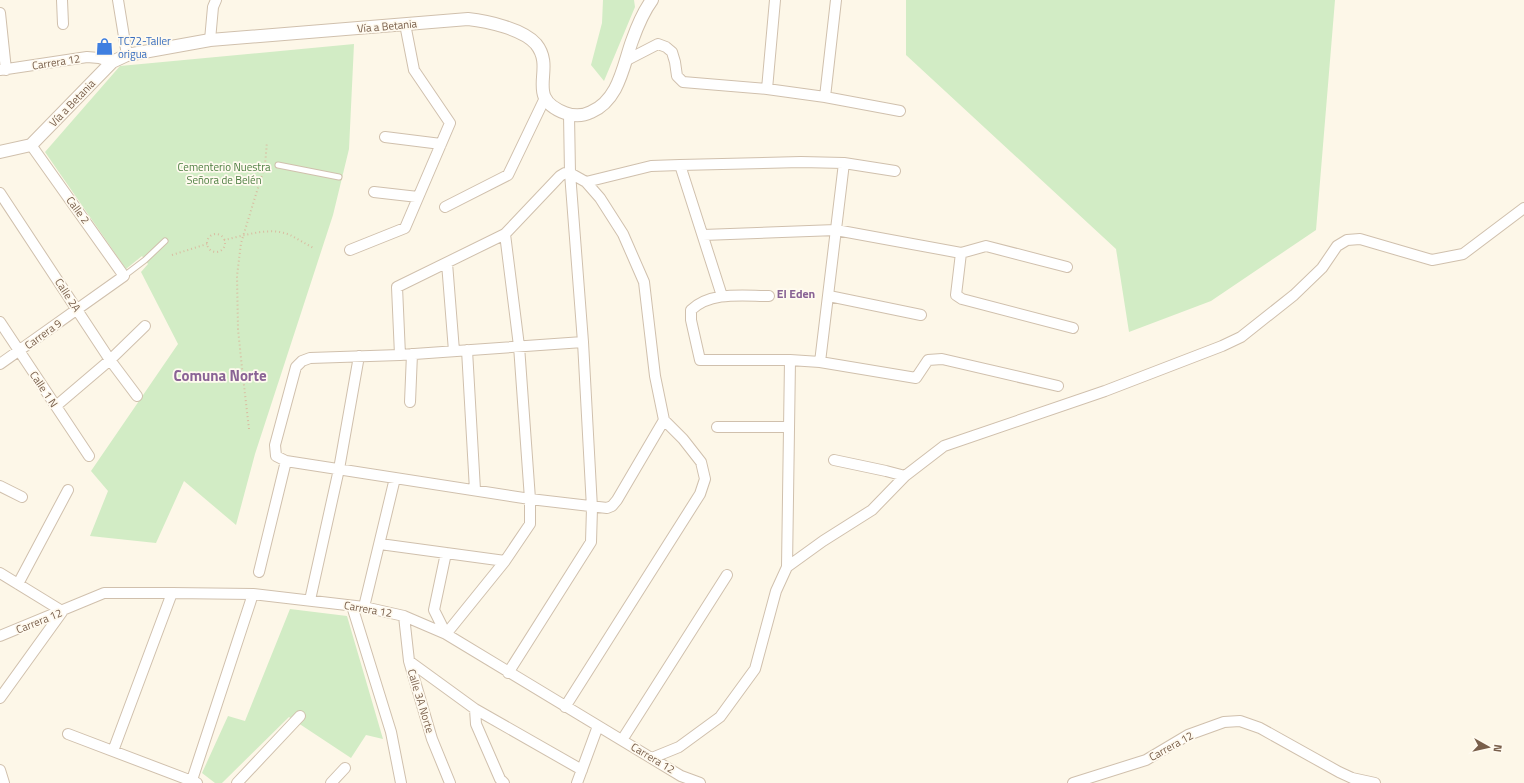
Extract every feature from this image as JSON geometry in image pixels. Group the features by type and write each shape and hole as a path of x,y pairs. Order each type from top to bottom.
{"street":[{"path":"62,0 63,24"},
{"path":"118,0 127,55"},
{"path":"210,40 213,7 216,0"},
{"path":"445,207 508,175 544,100 554,109 569,115 587,114 597,110 610,98 620,81 625,61 640,22 652,0"},
{"path":"767,89 775,0"},
{"path":"825,97 836,0"},
{"path":"0,13 3,70"},
{"name":"Vía a Betania","path":"31,145 112,62 127,55 210,40 468,19 483,21 503,26 527,37 536,44 542,56 544,66 542,83 544,100"},
{"path":"350,250 405,228 450,123 414,70 405,24"},
{"path":"625,61 658,44 666,47 672,52 677,76 683,82 767,89 825,97 900,111"},
{"name":"Carrera 12","path":"3,70 87,58 99,58 112,62"},
{"path":"508,672 591,542 592,508 583,342 570,173 569,115"},
{"path":"385,137 441,144"},
{"path":"0,152 31,145"},
{"name":"Calle 2","path":"31,145 124,276"},
{"path":"586,182 651,166 680,164 801,162 844,163 895,171"},
{"path":"820,362 844,163"},
{"path":"680,164 722,296"},
{"path":"400,355 397,287 505,234 560,176 565,173 570,173 586,182 600,198 623,234 644,282 655,376 664,420 701,462 705,479 700,494 565,707"},
{"path":"374,192 418,197"},
{"name":"Calle 2A","path":"0,193 110,360 137,396"},
{"path":"787,567 823,541 872,510 905,476 944,446 1105,391 1242,337 1294,295 1322,268 1337,246 1347,240 1360,239 1432,260 1463,254 1524,208"},
{"path":"703,235 836,230 961,253 986,246 1067,267"},
{"path":"446,553 434,610 446,634 505,561 530,524 530,499 519,346 505,234"},
{"path":"961,253 956,295 962,299 1073,328"},
{"path":"447,263 454,351"},
{"name":"Carrera 9","path":"0,364 124,276"},
{"path":"769,296 722,296 699,303 691,310 691,320 700,360 790,360 820,362 916,378 928,360 942,359 1058,386"},
{"path":"828,296 921,315"},
{"name":"Calle 1 N","path":"0,322 89,456"},
{"path":"56,406 110,360 145,326"},
{"path":"583,342 400,355 310,358 302,361 296,367 275,445 276,456 286,461 530,499 592,508 607,508 612,506 664,420"},
{"path":"467,350 475,490"},
{"path":"410,402 412,354"},
{"path":"310,600 339,469 359,356"},
{"path":"652,758 679,747 720,717 755,670 776,591 787,567 790,360"},
{"path":"717,427 788,427"},
{"path":"834,460 905,476"},
{"path":"259,572 286,461"},
{"path":"364,607 395,478"},
{"path":"0,486 22,497"},
{"path":"18,584 68,490"},
{"path":"380,544 505,561"},
{"path":"0,572 62,611 0,698"},
{"path":"622,740 727,575"},
{"path":"113,751 172,592"},
{"name":"Carrera 12","path":"0,636 104,593 172,592 253,594 364,607 404,616 446,634 652,758 680,779 700,783"},
{"path":"68,734 193,782 253,594"},
{"path":"352,606 391,732 401,783"},
{"name":"Calle 3A Norte","path":"404,616 409,661 432,739 450,783"},
{"path":"409,661 475,709 582,770"},
{"path":"475,709 476,724 500,779 504,783"},
{"path":"237,783 300,716"},
{"name":"Carrera 12","path":"1073,783 1146,760 1188,735 1224,722 1240,721 1260,728 1339,772 1349,780 1374,783"},
{"path":"577,783 598,726"},
{"path":"331,783 345,768"}],"lane":[{"path":"278,165 339,178"},
{"path":"124,276 145,260 165,241"}],"path":[{"path":"249,429 241,360 237,276 241,243 265,165 267,142"},
{"path":"224,240 256,233 274,231 289,234 315,249"},
{"path":"215,234 220,235 224,240 223,247 218,251 213,251 207,244 208,238 215,234"},
{"path":"172,255 207,244"}],"green space":[{"path":"603,0 634,0 635,7 604,81 591,65 602,23"},
{"path":"906,0 1335,0 1316,230 1211,301 1129,332 1116,249 906,55"},
{"name":"Cementerio Nuestra Señora de Belén","path":"354,44 349,149 333,215 255,454 236,525 184,481 156,543 90,536 108,491 91,471 178,344 141,272 148,264 142,256 126,269 45,152 120,66"},
{"path":"290,609 347,616 383,739 366,735 351,758 289,717 222,783 215,783 202,773 228,716 245,721"}],"place":[{"name":"TC72-Taller origua","path":"105,47"}],"district":[{"name":"El Eden","path":"796,293"},
{"name":"Comuna Norte","path":"220,375"}]}
